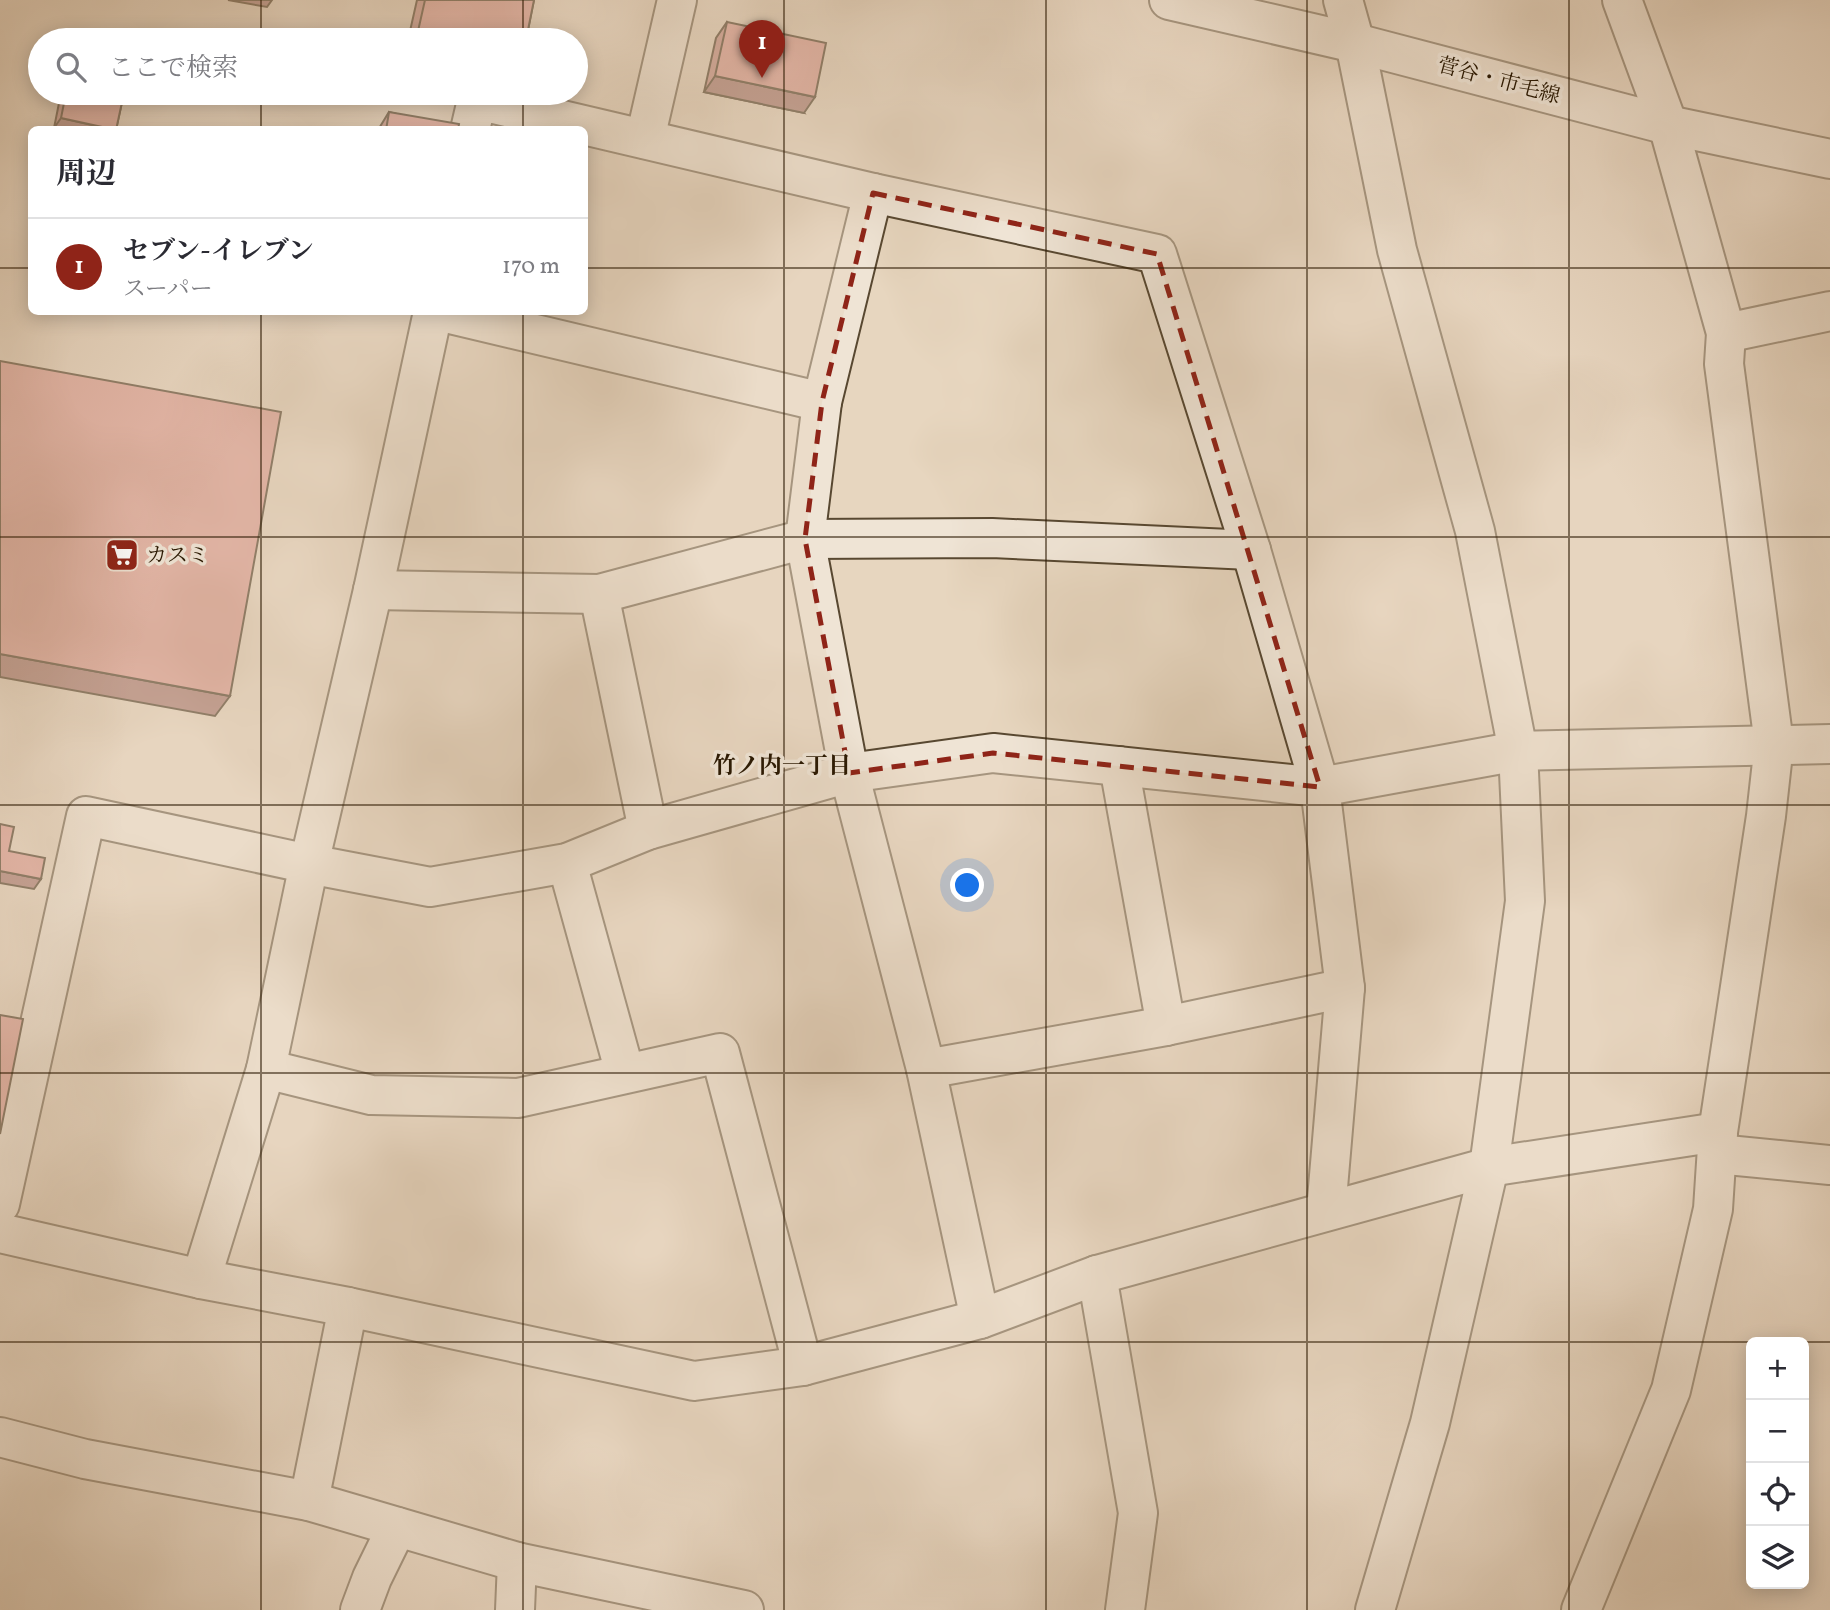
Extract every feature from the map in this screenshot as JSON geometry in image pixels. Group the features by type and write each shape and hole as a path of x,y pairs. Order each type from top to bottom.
{"street":[{"path":"645,139 677,0"},
{"name":"菅谷・市毛線","path":"1169,0 1355,43 1668,125 1830,159"},
{"path":"1343,0 1355,43 1397,250 1475,531 1518,751 1525,901 1489,1167 1430,1423 1375,1610"},
{"path":"1581,1610 1671,1390 1713,1209 1717,1143 1766,816 1774,744 1724,364 1726,332 1668,125 1622,0"},
{"path":"471,126 476,105"},
{"path":"499,105 873,193 1157,254 1251,550 1320,787 1345,988 1326,1211"},
{"path":"873,193 822,401 806,539 849,773 926,1069 980,1319"},
{"path":"1726,332 1830,311"},
{"path":"201,1279 266,1069 309,864 373,590 432,315"},
{"path":"455,315 822,401"},
{"path":"373,590 599,594 806,539 992,538 1251,550"},
{"path":"599,594 648,831"},
{"path":"0,1204 86,816 430,887 567,863 648,831 849,773 993,753 1320,787 1518,751 1830,744"},
{"path":"1119,766 1166,1026"},
{"path":"567,863 625,1073"},
{"path":"926,1069 1166,1026 1345,988"},
{"path":"266,1069 370,1095 518,1098 720,1053 803,1366"},
{"path":"0,1233 201,1279 348,1307 694,1381 803,1366 980,1319 1097,1275 1489,1167 1717,1143 1830,1165"},
{"path":"1097,1275 1138,1513 1125,1610"},
{"path":"309,1501 348,1307"},
{"path":"0,1437 85,1459 309,1501 517,1562 744,1610"},
{"path":"360,1610 397,1527"},
{"path":"515,1610 517,1562"}],"highlighted area":[{"path":"873,193 1157,254 1320,787 993,753 849,773 805,539 822,402"}],"building":[{"path":"425,0 534,0 528,28 419,28"},
{"path":"727,22 826,43 815,97 715,76"},
{"path":"64,105 121,105 117,126 98,126 61,118"},
{"path":"389,112 459,124 459,126 387,126"},
{"name":"カスミ","path":"0,361 281,412 230,696 0,654"},
{"path":"0,824 14,827 9,851 45,858 41,879 0,871"},
{"path":"0,1015 23,1019 0,1134"}],"place":[{"name":"セブン-イレブン","path":"762,78"},
{"name":"カスミ","path":"122,555"}],"district":[{"name":"竹ノ内一丁目","path":"782,765"}]}
